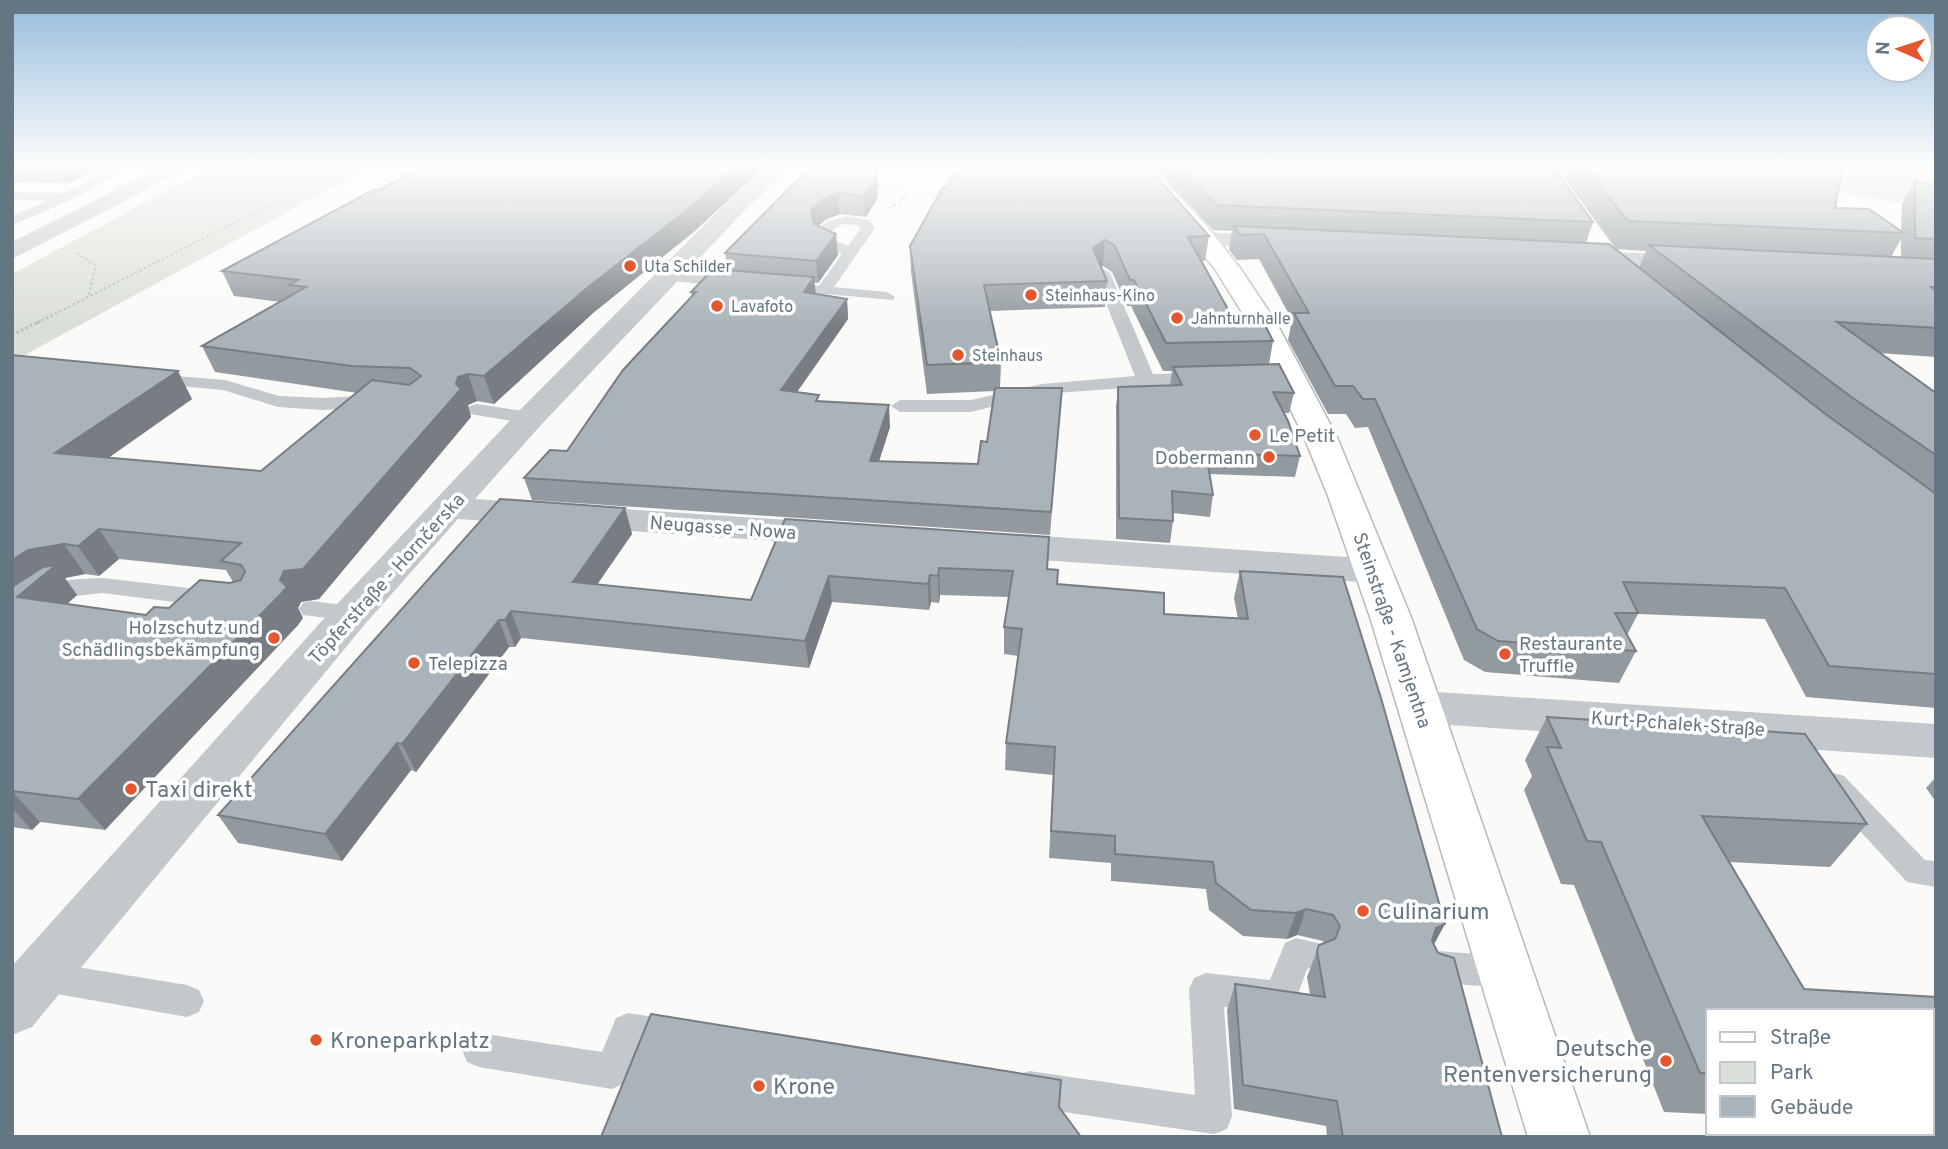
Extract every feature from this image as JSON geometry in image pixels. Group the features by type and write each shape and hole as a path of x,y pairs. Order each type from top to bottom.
{"main road":[{"name":"Steinstraße - Kamjentna","path":"1188,221 1227,268 1341,483 1375,571 1421,707 1559,1137"}],"street":[{"path":"12,252 73,221"},
{"name":"Töpferstraße - Hornčerska","path":"26,992 332,611 449,508 530,418 724,221"},
{"path":"1592,237 1608,260 1636,285"},
{"path":"1205,239 1302,244"},
{"path":"1553,257 1718,265"},
{"name":"Neugasse - Nowa","path":"449,508 864,536"},
{"path":"960,543 1375,571"},
{"name":"Kurt-Pchalek-Straße","path":"1421,707 1801,750 1936,741"}],"lane":[{"path":"823,291 851,253"},
{"path":"1102,273 1146,380"},
{"path":"667,276 747,284"},
{"path":"773,286 887,297"},
{"path":"133,377 225,385 278,401 323,404 398,401"},
{"path":"900,406 971,406 1042,390 1146,380 1224,378"},
{"path":"477,411 530,418"},
{"path":"22,612 58,589 85,584 234,602"},
{"path":"1801,750 1918,873 1936,874"},
{"path":"992,1084 1214,1116 1206,989 1281,997 1296,953 1311,954"},
{"path":"1437,965 1506,971"},
{"path":"26,992 187,1001"},
{"path":"479,1050 612,1071 628,1030 705,1041"}],"path":[{"path":"12,335 238,221"}],"green space":[{"path":"112,221 272,221 12,362 12,274"}],"building":[{"path":"316,221 673,221 587,288 484,376 468,374 458,377 456,384 461,389 303,569 284,571 280,580 287,587 281,594 78,799 12,791 12,587 43,567 56,565 17,597 146,615 154,607 169,608 200,580 230,583 241,580 245,571 241,565 221,561 241,543 99,529 78,546 64,544 28,550 12,560 12,355 178,371 55,453 261,471 372,380 409,385 421,376 410,368 352,366 202,346 306,287 289,285 298,280 222,271"},
{"path":"757,221 813,221 814,224 836,234 816,261 725,253"},
{"path":"924,221 1195,221 1209,236 1188,237 1230,313 1259,313 1273,341 1166,343 1134,280 1130,280 1115,246 1105,240 1093,248 1107,281 984,285 1001,362 927,365 910,246"},
{"path":"1628,221 1886,221 1904,233"},
{"path":"1915,221 1936,221 1936,239 1915,238"},
{"path":"1233,226 1609,244 1824,413 1936,494 1936,674 1829,666 1785,588 1623,582 1638,613 1615,613 1636,651 1498,641 1477,629 1375,399 1363,399 1353,386 1335,386 1294,313 1309,313 1264,234 1241,235"},
{"path":"1649,245 1936,259 1936,287 1931,287 1936,291 1936,328 1837,322 1936,393 1936,455 1850,396"},
{"path":"713,269 814,277 804,292 847,299 781,390 819,395 816,401 889,405 870,461 978,464 981,441 987,442 995,388 1062,388 1051,512 524,478 550,450 567,451 623,370 696,292 691,292"},
{"path":"1279,364 1294,393 1273,392 1288,421 1300,456 1206,453 1213,495 1172,491 1173,521 1119,518 1118,387 1182,385 1173,367"},
{"path":"500,499 625,508 573,582 751,600 785,519 1049,537 1047,569 1058,570 1057,584 1164,593 1164,614 1248,619 1240,571 1343,577 1381,698 1445,924 1436,928 1432,941 1438,953 1454,958 1502,1137 1343,1137 1337,1101 1243,1085 1235,984 1325,997 1317,951 1319,945 1335,939 1340,926 1333,915 1306,909 1296,913 1251,910 1216,883 1213,862 1115,854 1115,836 1051,831 1055,747 1006,743 1022,629 1004,627 1013,571 939,568 938,576 930,575 928,584 829,576 805,641 511,611 505,620 499,620 402,744 397,743 325,834 218,815"},
{"path":"1547,717 1805,734 1867,824 1702,816 1804,989 1936,997 1936,1137 1869,1135 1934,1135 1934,1009 1706,1009 1706,1073 1700,1073 1601,842 1587,841 1547,747 1561,748"},
{"path":"651,1014 1061,1080 1059,1107 1081,1137 601,1137"}],"place":[{"name":"Uta Schilder","path":"630,266"},
{"name":"Steinhaus-Kino","path":"1031,295"},
{"name":"Lavafoto","path":"717,306"},
{"name":"Jahnturnhalle","path":"1177,318"},
{"name":"Steinhaus","path":"958,355"},
{"name":"Le Petit","path":"1255,435"},
{"name":"Dobermann","path":"1269,457"},
{"name":"Holzschutz und Schädlingsbekämpfung","path":"274,638"},
{"name":"Restaurante Truffle","path":"1505,654"},
{"name":"Telepizza","path":"414,663"},
{"name":"Taxi direkt","path":"131,789"},
{"name":"Culinarium","path":"1363,911"},
{"name":"Kroneparkplatz","path":"316,1040"},
{"name":"Deutsche Rentenversicherung","path":"1666,1061"},
{"name":"Krone","path":"759,1086"}]}
